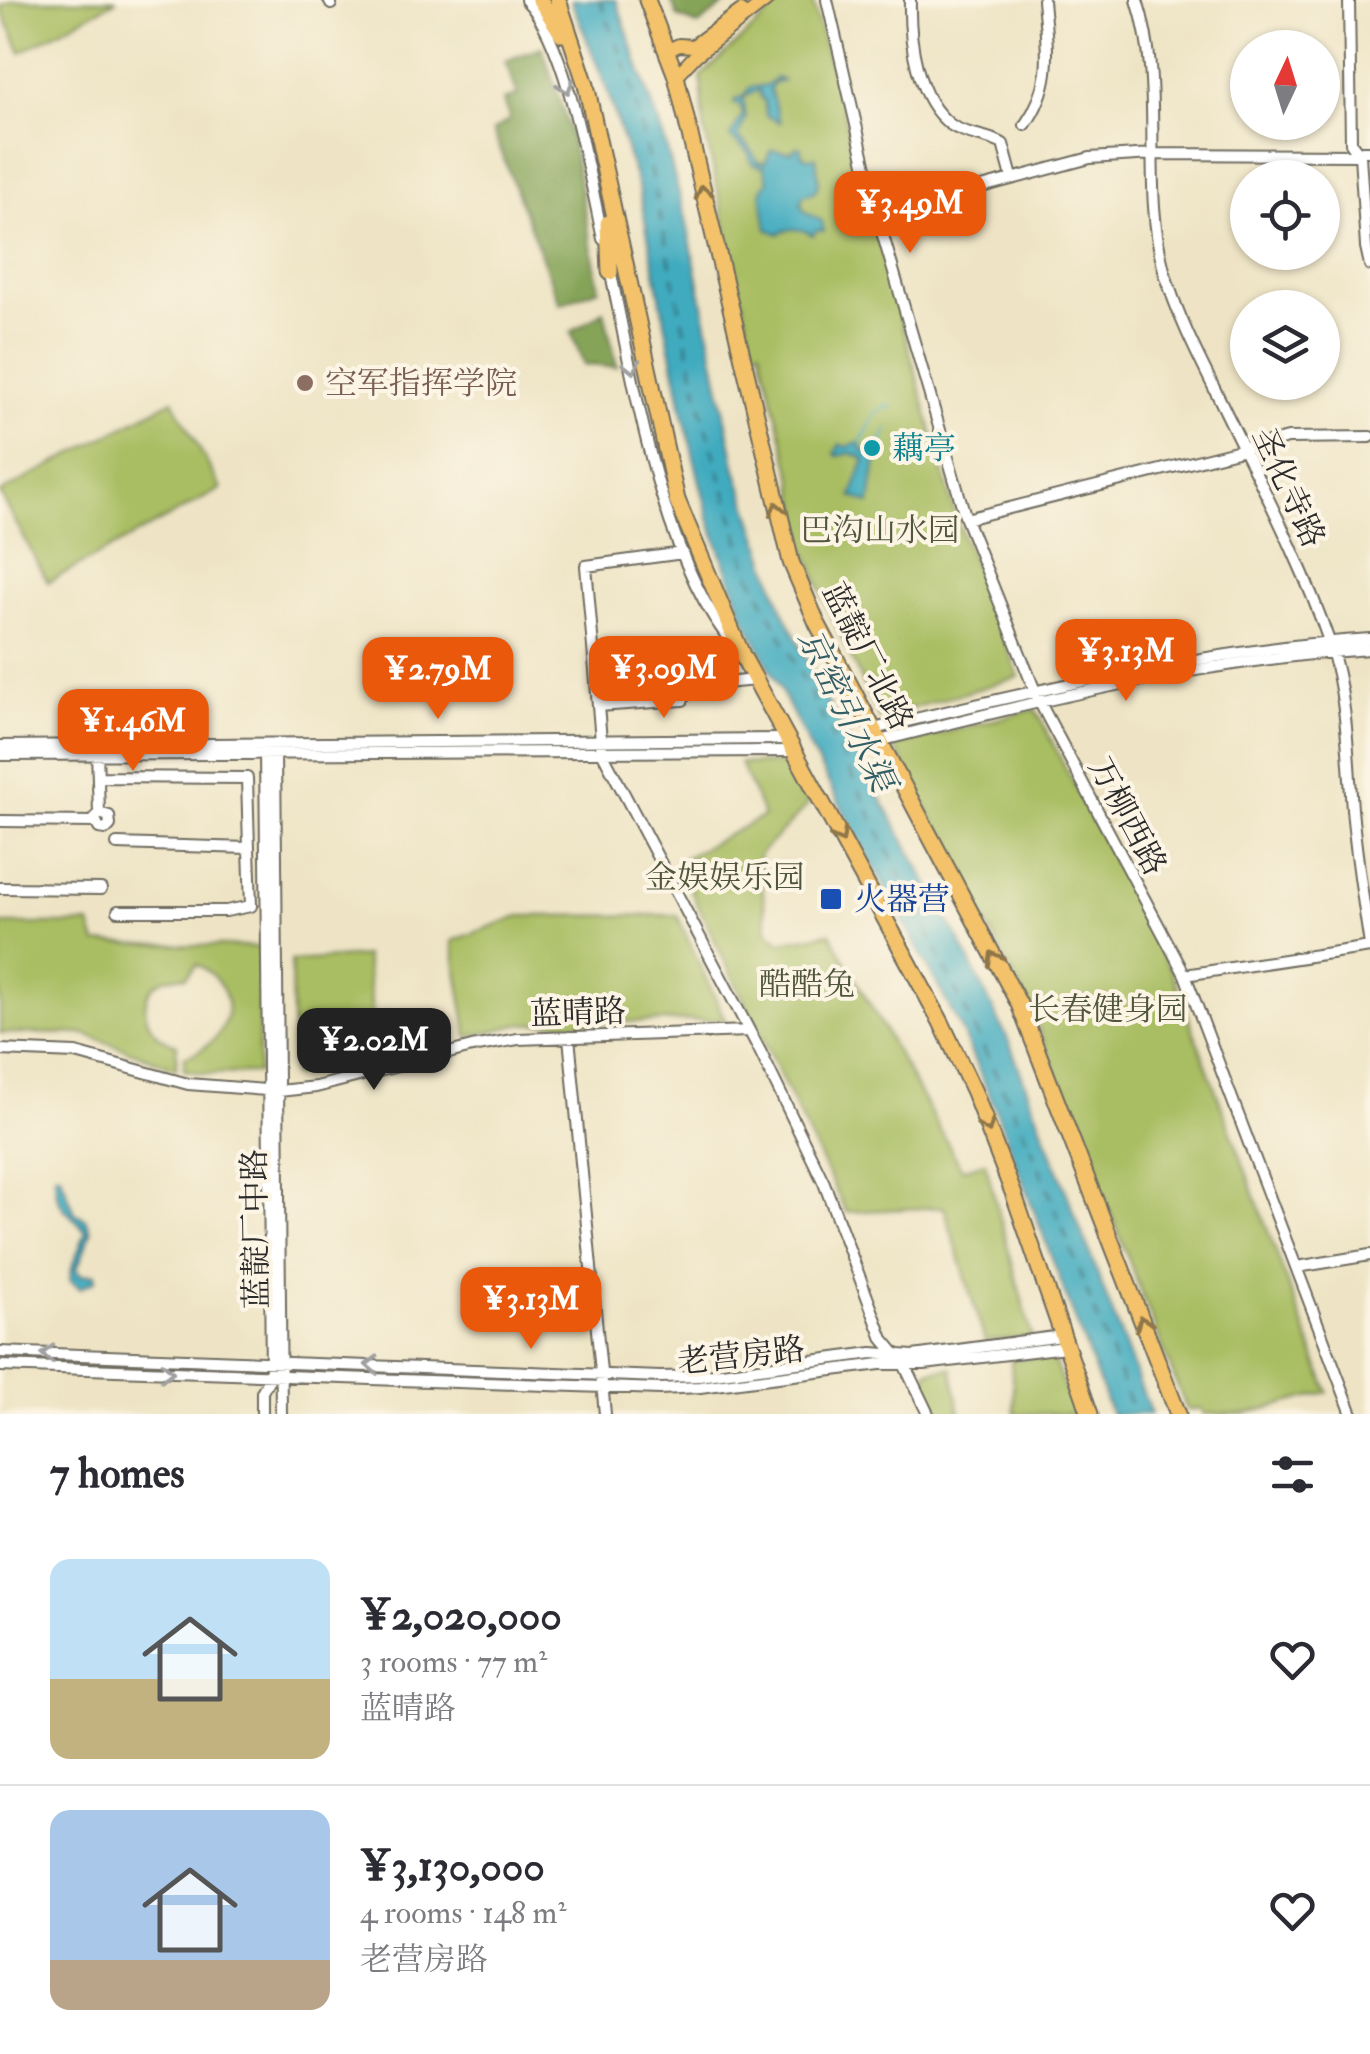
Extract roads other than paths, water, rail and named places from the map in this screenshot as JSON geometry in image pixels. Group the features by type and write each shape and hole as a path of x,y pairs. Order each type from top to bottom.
{"highway":[{"path":"540,0 586,85"},
{"path":"558,0 586,85 678,500 742,655 941,1022 974,1092 1090,1414"},
{"name":"蓝靛厂北路","path":"647,0 676,76 792,562 817,623 1019,1004 1178,1414"},
{"path":"605,180 610,272"}],"main road":[{"path":"666,51 680,45 693,46 755,0"},
{"path":"676,76 696,55 768,0"}],"street":[{"path":"526,0 539,13 550,35 571,102 669,520 715,623 742,655"},
{"name":"万柳西路","path":"827,0 877,215 966,519 1038,695 1185,975 1352,1414"},
{"path":"910,0 912,48 925,90 955,128 989,136 1002,144 1012,177"},
{"path":"1025,125 1045,86 1049,55 1043,0"},
{"name":"圣化寺路","path":"1137,0 1152,61 1152,200 1166,275 1182,320 1310,590 1330,646 1345,726 1356,863 1370,946"},
{"path":"1349,0 1350,142 1365,153"},
{"path":"877,215 1090,158 1365,153"},
{"path":"1365,153 1366,248 1370,264"},
{"path":"966,519 1288,438 1370,437"},
{"path":"683,553 586,566 602,746 824,1182 883,1340 900,1359 928,1414"},
{"path":"876,735 1038,695 1370,639"},
{"path":"1330,646 1370,648"},
{"path":"598,706 683,700 682,687 756,680"},
{"path":"0,755 96,750 790,745"},
{"path":"0,746 96,750"},
{"name":"蓝靛厂中路","path":"270,749 276,1375 281,1414"},
{"path":"0,822 97,818 96,750"},
{"path":"99,777 247,778 250,906 226,911 118,910"},
{"path":"117,844 249,848"},
{"path":"0,888 101,890"},
{"path":"252,893 272,894"},
{"path":"1185,975 1370,946"},
{"name":"蓝晴路","path":"0,1050 76,1053 188,1084 274,1092 316,1087 518,1039 749,1032"},
{"path":"568,1037 605,1414"},
{"path":"1297,1267 1370,1256"},
{"name":"老营房路","path":"0,1366 602,1381 699,1376 872,1352 900,1359 1064,1342"},
{"name":"老营房路","path":"0,1352 276,1361 602,1381"},
{"name":"蓝靛厂中路","path":"262,1414 262,1392 276,1375"}],"water":[{"path":"571,0 616,0 664,139 686,219 736,469 781,606 827,701 962,945 1010,1044 1151,1414 1111,1414 995,1108 958,1023 745,619 710,522 684,418 639,190 606,87"},
{"path":"776,78 784,81 774,82 770,89 780,122 766,116 759,90 743,98 746,117 738,137 758,162 765,163 771,150 792,152 796,147 807,158 816,157 819,184 814,192 803,195 801,204 805,212 822,221 824,231 817,230 813,235 796,229 779,234 767,229 761,192 768,180 764,167 752,164 748,152 730,137 743,114 735,100 749,88 766,85"},
{"path":"859,443 864,452 877,453 870,504 852,496 865,459 851,453 835,453 840,444 845,447"},
{"path":"55,1174 60,1174 75,1213 86,1219 91,1232 77,1269 81,1275 95,1274 96,1280 80,1288 70,1280 86,1232 60,1202"}],"waterway":[{"path":"860,444 876,413 887,406 892,408"},
{"path":"877,452 888,428"}],"place":[{"name":"空军指挥学院","path":"305,383"},
{"name":"藕亭","path":"872,448"},
{"name":"火器营","path":"831,899"}],"park label":[{"name":"巴沟山水园","path":"880,530"},
{"name":"金娱娱乐园","path":"725,877"},
{"name":"酷酷兔","path":"807,984"},
{"name":"长春健身园","path":"1108,1009"}],"water label":[{"name":"京密引水渠","path":"847,710"}]}
